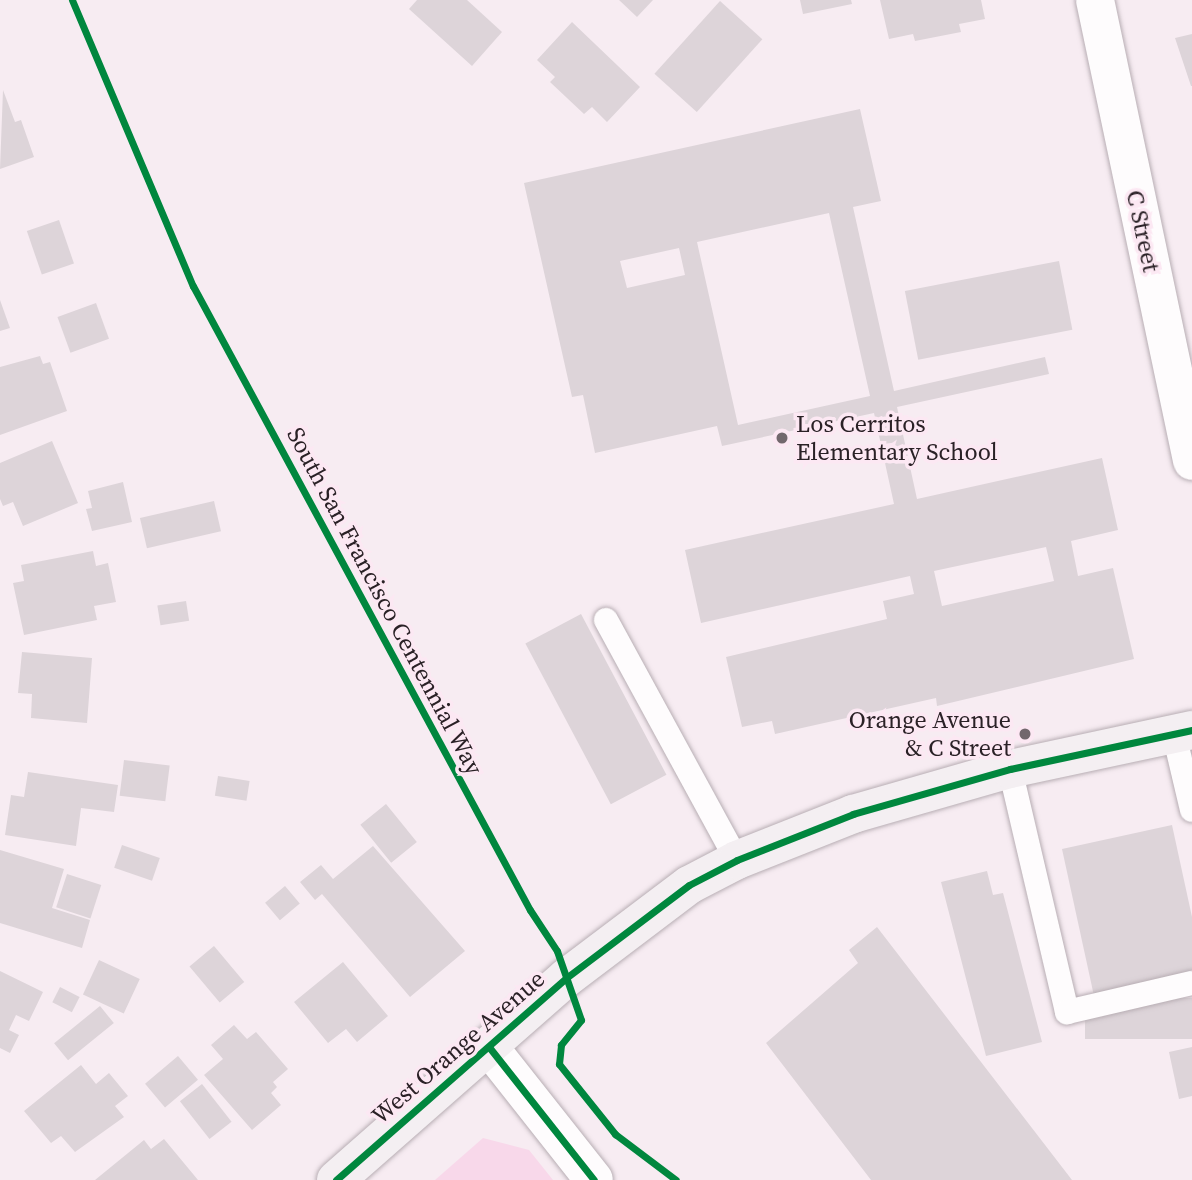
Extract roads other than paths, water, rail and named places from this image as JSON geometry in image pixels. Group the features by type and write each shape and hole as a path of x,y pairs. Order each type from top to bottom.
{"street":[{"name":"C Street","path":"1095,0 1192,461"},
{"name":"West Orange Avenue","path":"336,1180 615,939 689,885 737,860 853,814 1010,769 1183,732"},
{"path":"489,1046 594,1180"}],"lane":[{"path":"606,620 737,860"},
{"path":"1183,732 1192,810"},
{"path":"1010,769 1067,1012 1192,983"}],"place":[{"name":"Los Cerritos Elementary School","path":"782,438"},
{"name":"Orange Avenue & C Street","path":"1025,734"}]}
